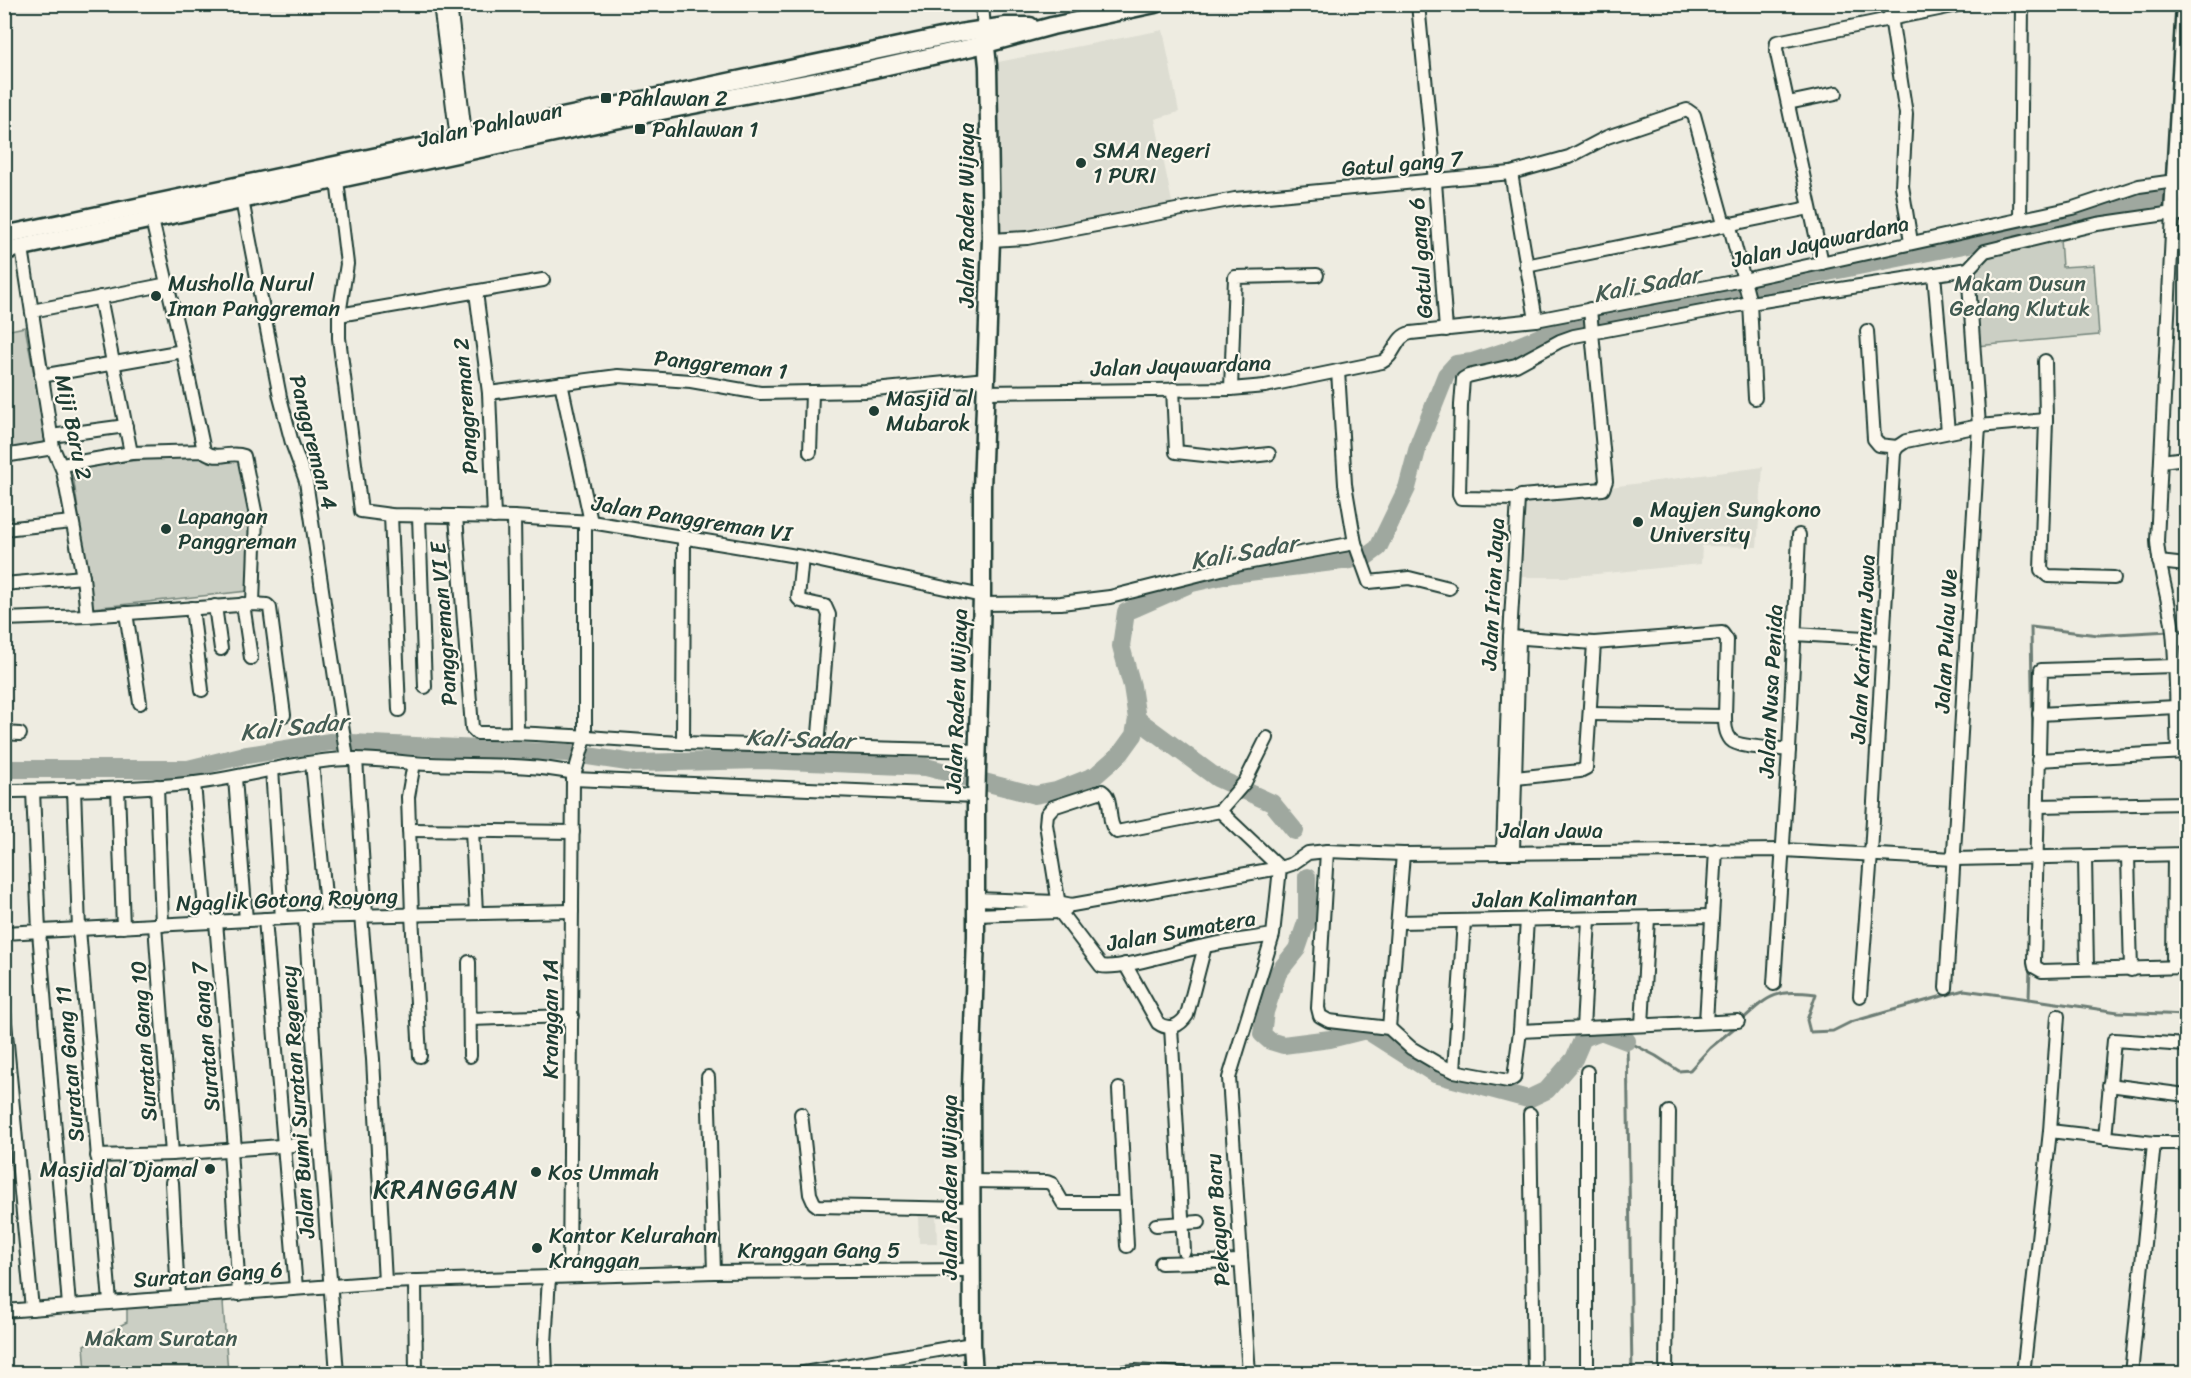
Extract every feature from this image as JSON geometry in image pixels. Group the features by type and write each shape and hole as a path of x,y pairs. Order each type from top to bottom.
{"main road":[{"name":"Jalan Pahlawan","path":"4,235 267,187 985,36 1052,26 1093,10 1155,4"},
{"path":"2177,201 2185,4"},
{"name":"Jalan Raden Wijaya","path":"974,1374 970,1209 971,1088 985,386 991,240 985,36"},
{"name":"Jalan Pahlawan","path":"4,251 242,200 267,187 337,180 462,146"}],"street":[{"path":"440,4 462,146"},
{"path":"450,4 462,146"},
{"path":"982,4 985,36"},
{"name":"Gatul gang 6","path":"1418,4 1446,330"},
{"path":"1889,4 1906,114 1902,186 1911,242"},
{"path":"1821,263 1776,49 1777,42 1963,4"},
{"path":"2020,219 2022,4"},
{"path":"1788,103 1836,93"},
{"name":"Gatul gang 7","path":"991,240 1027,238 1234,199 1435,182 1511,173 1562,160 1607,137 1687,110 1694,115 1726,223"},
{"path":"1511,173 1536,320"},
{"path":"337,180 347,264 339,315 543,280"},
{"name":"Jalan Jayawardana","path":"985,386 1231,389 1265,386 1387,360 1404,334 1536,320 1591,320 1747,291 1821,263 2084,204 2139,186 2177,201"},
{"name":"Panggreman 4","path":"242,200 280,396 291,443 306,481 342,730 349,755 364,915 374,1059 385,1282"},
{"path":"1518,499 1461,498 1463,379 1516,365 1567,338 1591,320 1747,291 1968,269 1985,251 2097,224 2177,201 2157,541 2158,562 2176,634 2174,666 2176,707 2182,752 2145,756 2038,760"},
{"path":"1526,266 1726,223 1809,208"},
{"path":"152,220 204,451"},
{"path":"1726,223 1747,291 1755,398"},
{"name":"Miji Baru 2","path":"22,248 52,442 62,465 83,577 87,616"},
{"name":"Jalan Pulau We","path":"1946,988 1978,426 1968,269"},
{"path":"1934,274 1948,432"},
{"path":"1231,389 1235,277 1239,275 1317,275"},
{"path":"32,311 168,284"},
{"name":"Panggreman 2","path":"476,292 489,393 494,517"},
{"path":"100,297 131,453"},
{"name":"Jalan Panggreman VI","path":"339,315 339,338 359,508 363,512 391,515 588,521 802,557 982,600 1061,603 1110,597 1241,564 1356,545"},
{"name":"Jalan Irian Jaya","path":"1508,851 1518,499 1521,496 1600,490 1605,486 1591,320"},
{"path":"1867,331 1874,439 1879,445 1897,447 1906,441 1978,426 2046,420"},
{"path":"41,376 183,351"},
{"path":"2044,361 2046,420 2041,570 2048,576 2114,578"},
{"path":"1338,371 1345,484 1356,545 1369,582 1409,578 1449,588"},
{"name":"Panggreman 1","path":"489,393 618,376 691,381 760,393 985,386"},
{"name":"Kranggan 1A","path":"561,383 588,521 584,743 575,771 573,832 569,1276"},
{"path":"1173,389 1176,452 1232,458 1269,454"},
{"path":"810,452 812,393"},
{"path":"4,456 52,442 126,426"},
{"name":"Jalan Karimun Jawa","path":"1860,996 1871,854 1894,453 1897,447"},
{"path":"62,465 131,453 204,451 213,456 239,454 245,458 256,516 248,604 251,658"},
{"path":"2161,461 2187,458"},
{"path":"391,515 399,710"},
{"path":"419,516 425,687"},
{"name":"Panggreman VI E","path":"456,516 472,728 477,733 517,733"},
{"path":"514,517 517,733 584,743 818,746 978,753"},
{"path":"4,529 72,522"},
{"name":"Jalan Nusa Penida","path":"1774,984 1789,750 1799,535"},
{"path":"683,743 684,537"},
{"path":"802,557 798,598 801,601 825,606 829,615 818,746"},
{"path":"2158,562 2187,565"},
{"path":"4,584 83,577"},
{"path":"4,619 87,616 248,604 267,605 270,608 284,715"},
{"path":"215,606 221,649"},
{"path":"192,608 202,690"},
{"path":"126,613 140,703"},
{"path":"1515,637 1594,643 1722,633 1728,639 1725,716 1727,734 1733,742 1789,750"},
{"path":"1794,634 1883,639"},
{"path":"1510,778 1583,770 1587,765 1594,643"},
{"path":"2174,666 2041,670 2038,806 2034,858 2035,967 2042,971 2187,967"},
{"path":"2039,714 2176,707"},
{"path":"1590,714 1725,716"},
{"path":"4,733 20,734"},
{"path":"1059,907 1046,824 1050,810 1104,791 1113,828 1120,832 1220,811 1245,782 1267,738"},
{"path":"4,791 194,783 235,778 349,755 414,764 529,766 575,771 976,791"},
{"path":"312,763 327,916"},
{"path":"414,764 408,791 420,1056"},
{"path":"272,769 282,918"},
{"path":"235,778 246,920"},
{"name":"Suratan Gang 7","path":"194,783 211,922 232,1149 239,1294"},
{"name":"Suratan Gang 10","path":"157,786 159,925 172,1154"},
{"path":"118,788 123,927"},
{"name":"Suratan Gang 11","path":"74,789 78,929 110,1302"},
{"path":"33,790 39,931 69,1306"},
{"path":"2038,806 2187,803"},
{"path":"1220,811 1286,866"},
{"path":"409,830 573,832"},
{"path":"472,830 476,914"},
{"path":"1706,1022 1716,850"},
{"name":"Jalan Jawa","path":"976,907 1072,905 1286,866 1308,853 1327,851 1403,854 1508,851 1783,850 1954,859 2180,855"},
{"path":"1327,851 1318,1008 1320,1016 1329,1021 1389,1028 1420,1054 1454,1071 1508,1081 1513,1080 1515,1076 1527,920"},
{"path":"1389,1028 1403,854"},
{"path":"2173,967 2180,855"},
{"path":"2128,856 2131,970"},
{"path":"2085,857 2087,969"},
{"name":"Pekayon Baru","path":"1249,1374 1229,1078 1273,935 1286,866"},
{"name":"Jalan Sumatera","path":"1059,907 1098,964 1107,967 1205,946 1273,935"},
{"name":"Ngaglik Gotong Royong","path":"4,933 327,916 572,911"},
{"name":"Jalan Kalimantan","path":"1398,922 1712,916"},
{"name":"Jalan Bumi Suratan Regency","path":"305,917 337,1374"},
{"path":"1642,1025 1648,918"},
{"path":"264,919 296,1288"},
{"path":"1584,1028 1589,919"},
{"path":"1454,1071 1464,921"},
{"path":"1125,964 1158,1023 1171,1027 1180,1024 1187,1015 1205,946"},
{"path":"469,962 470,1056"},
{"path":"4,1012 32,1309"},
{"path":"470,1019 572,1016"},
{"path":"2023,1374 2050,1131 2058,1016"},
{"path":"1520,1031 1738,1021"},
{"path":"1171,1027 1184,1251"},
{"path":"2104,1137 2114,1040 2187,1046"},
{"path":"1587,1072 1587,1374"},
{"path":"708,1077 714,1272"},
{"path":"2109,1085 2187,1095"},
{"path":"1119,1089 1127,1246"},
{"path":"1666,1374 1670,1112"},
{"path":"801,1114 810,1194 818,1206 970,1209"},
{"path":"1530,1114 1534,1374"},
{"path":"2050,1131 2154,1143 2187,1143"},
{"path":"98,1156 172,1154 320,1143"},
{"path":"2131,1374 2154,1143"},
{"path":"971,1181 1047,1182 1052,1184 1063,1203 1125,1203"},
{"path":"172,1182 178,1297"},
{"path":"1156,1225 1199,1222"},
{"path":"1161,1263 1241,1261"},
{"name":"Kranggan Gang 5","path":"415,1281 714,1272 971,1270"},
{"path":"546,1374 545,1344 549,1277"},
{"path":"415,1281 416,1374"},
{"name":"Suratan Gang 6","path":"4,1311 331,1285 415,1281"},
{"path":"798,1374 972,1344"},
{"path":"1101,1374 1168,1372 1185,1374"}],"shaded area":[{"name":"SMA Negeri 1 PURI","path":"1163,30 1179,112 1155,119 1173,207 999,238 998,62"},
{"name":"Mayjen Sungkono University","path":"1763,467 1757,547 1702,546 1701,564 1565,577 1515,577 1519,499"},
{"path":"936,1214 937,1243 919,1243 918,1215"}],"green space":[{"name":"Makam Dusun Gedang Klutuk","path":"2060,239 2062,267 2094,265 2099,335 1976,346 1971,271 1987,255"},
{"path":"25,327 47,443 5,451 5,331"},
{"name":"Lapangan Panggreman","path":"241,448 257,590 92,608 72,468"},
{"name":"Makam Suratan","path":"223,1302 228,1373 86,1373 84,1345 127,1322 127,1303"}],"waterway":[{"name":"Kali Sadar","path":"4,769 188,769 241,756 330,742 568,753 634,763 763,760 926,767 1035,795 1056,791 1096,775 1121,753 1134,735 1137,719 1132,686 1121,646 1126,612 1192,583 1232,574 1350,560 1367,556 1378,548 1407,488 1419,443 1446,375 1456,364 1472,362 1506,351 1576,322 2044,229 2155,199 2186,195"},
{"path":"2033,745 2031,627 2098,635 2170,631"},
{"path":"2176,631 2186,630"},
{"path":"1137,719 1217,778 1272,803 1295,831"},
{"path":"1307,877 1307,920 1297,949 1278,973 1265,1012 1262,1034 1270,1041 1283,1045 1330,1039 1366,1030 1435,1074 1528,1099 1547,1090 1574,1059 1583,1038 1601,1031 1627,1041"},
{"path":"1742,1020 1760,1004 1783,993 1816,994 1807,1020 1810,1032 1833,1031 1851,1022 1964,990 2029,999 2030,968"},
{"path":"2029,999 2118,1012 2186,1015"},
{"path":"1627,1041 1679,1071 1690,1070 1710,1048 1738,1025"},
{"path":"1627,1041 1632,1374"}],"place":[{"name":"Pahlawan 2","path":"606,98"},
{"name":"Pahlawan 1","path":"640,129"},
{"name":"SMA Negeri 1 PURI","path":"1081,163"},
{"name":"Musholla Nurul Iman Panggreman","path":"156,296"},
{"name":"Masjid al Mubarok","path":"874,411"},
{"name":"Mayjen Sungkono University","path":"1638,522"},
{"name":"Lapangan Panggreman","path":"166,529"},
{"name":"Masjid al Djamal","path":"210,1169"},
{"name":"Kos Ummah","path":"536,1172"},
{"name":"Kantor Kelurahan Kranggan","path":"537,1248"}],"district":[{"name":"KRANGGAN","path":"446,1189"}]}
